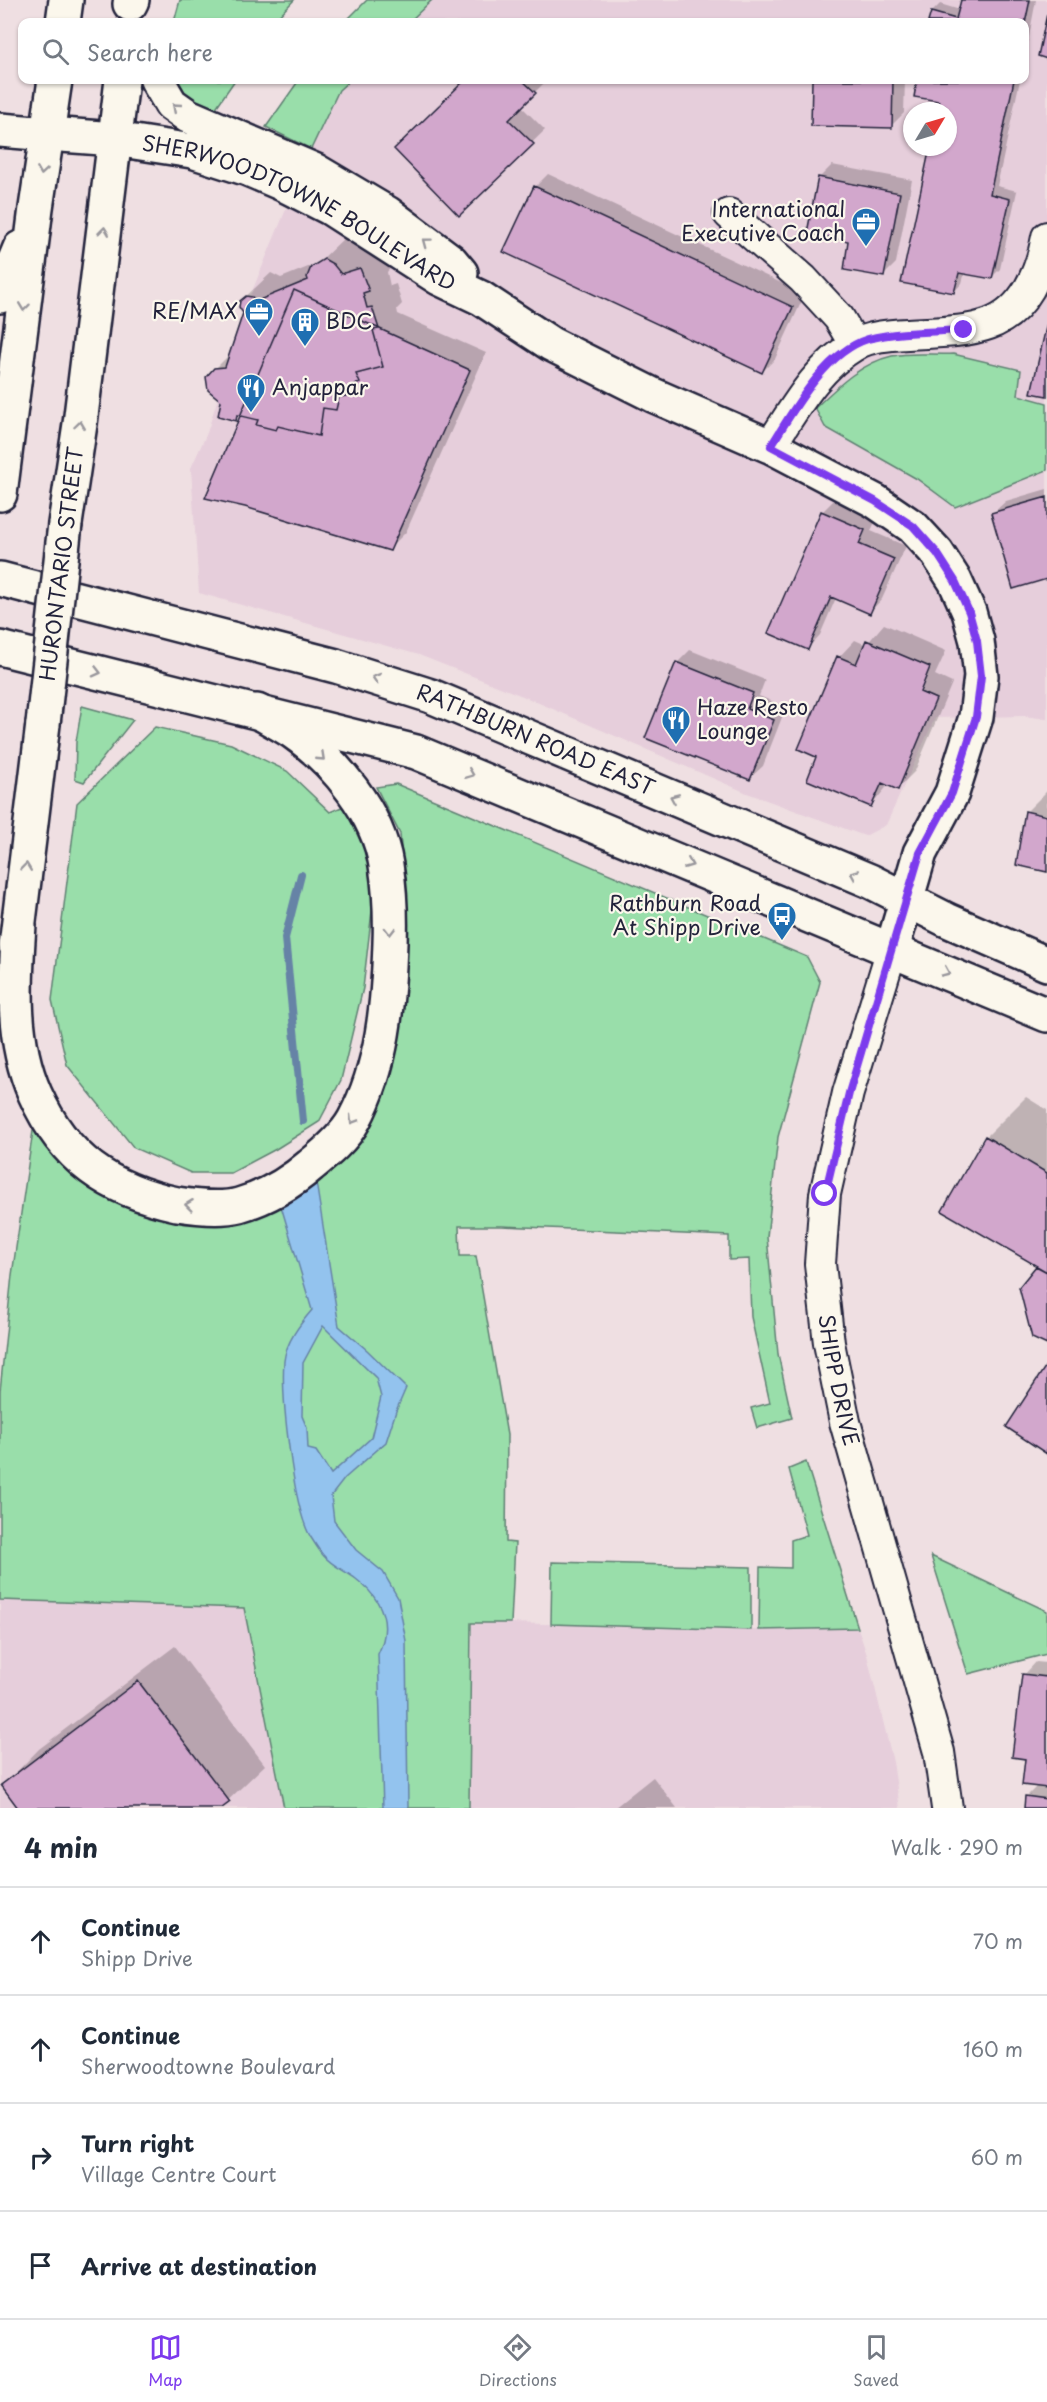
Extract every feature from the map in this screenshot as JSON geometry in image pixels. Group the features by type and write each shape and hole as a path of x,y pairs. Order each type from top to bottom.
{"main road":[{"path":"64,18 66,0"},
{"path":"0,494 36,208 54,84"},
{"name":"HURONTARIO STREET","path":"0,1049 19,925 65,524 80,424 122,84"},
{"name":"SHERWOODTOWNE BOULEVARD","path":"158,84 171,104 188,116 199,138"},
{"name":"SHERWOODTOWNE BOULEVARD","path":"0,130 115,139 199,138 253,157 316,171 387,213 451,261 481,298 551,344 653,395 771,446 875,501 913,526 937,553 955,581 969,612 977,641 981,676 976,717 952,793 920,853 892,949"},
{"path":"0,296 36,208"},
{"name":"RATHBURN ROAD EAST","path":"0,579 336,666 431,696 870,881 946,920 1047,964"},
{"path":"0,648 416,752 1047,1015"},
{"path":"19,925 15,983 18,1033 25,1065 43,1109 63,1140 85,1164 111,1183 146,1197 208,1207 236,1206 267,1195 289,1183 326,1153 352,1123 366,1094 376,1064 388,993 391,926 386,864 377,833 363,806 344,782 324,759 293,732 257,711"}],"street":[{"path":"729,214 803,279 839,318 855,345"},
{"path":"771,446 811,383 855,345 868,339 964,330 991,324 1010,311 1026,294 1037,276 1047,237"},
{"name":"SHIPP DRIVE","path":"892,949 849,1093 825,1194 820,1264 829,1343 845,1422 939,1752 947,1808"}],"shaded area":[{"path":"432,0 1047,0 1047,719 1024,716 935,718 886,825 865,836 747,793 525,697 419,655 199,593 191,468 207,433 248,301 311,149 339,90 346,84 1029,84 1029,18 413,18"},
{"path":"0,1600 244,1608 284,1808 0,1808"},
{"path":"472,1622 751,1630 858,1628 867,1655 893,1762 900,1808 469,1808"}],"green space":[{"path":"180,0 294,0 277,18 175,18"},
{"path":"367,0 432,0 413,18 349,18"},
{"path":"176,84 232,84 215,109 185,96"},
{"path":"296,84 346,84 339,90 311,149 266,127"},
{"path":"907,354 953,354 1021,370 1018,395 1047,403 1047,470 955,507 917,479 825,427 815,408 850,377 881,359"},
{"path":"82,706 133,720 84,782 75,779 76,742"},
{"path":"155,727 231,744 287,771 330,812 344,806 364,849 375,885 363,988 341,1080 319,1122 231,1173 191,1173 134,1148 67,1065 52,1000 77,803"},
{"path":"396,784 807,957 820,982 778,1137 767,1237 778,1354 792,1418 757,1428 751,1408 770,1403 751,1317 749,1259 729,1260 729,1236 459,1226 460,1256 476,1256 507,1435 506,1542 515,1543 511,1623 471,1623 469,1808 284,1808 244,1608 0,1600 0,1391 12,1275 34,1124 51,1148 235,1216 329,1175 361,1131 384,1079 408,933 400,834 376,787"},
{"path":"806,1462 858,1628 759,1630 760,1567 791,1568 791,1540 807,1535 789,1469"},
{"path":"931,1556 1047,1611 1047,1654 968,1674"},
{"path":"552,1562 751,1567 751,1630 551,1624"}],"water":[{"path":"316,1182 339,1326 406,1388 386,1442 345,1478 331,1496 334,1521 356,1550 383,1572 398,1598 406,1641 408,1808 383,1808 378,1654 385,1632 382,1612 373,1595 365,1587 321,1553 310,1536 298,1501 286,1424 284,1361 298,1327 312,1310 281,1206","holes":["323,1326 376,1378 381,1397 371,1438 331,1474 316,1451 308,1449 307,1428 302,1416 303,1363"]}],"building":[{"path":"961,0 1030,0 1026,18 956,18"},
{"path":"931,12 952,18 929,18"},
{"path":"1047,14 1047,59 1038,56"},
{"path":"461,84 526,84 536,93 509,120 534,144 459,216 394,149"},
{"path":"812,84 893,84 892,128 811,126"},
{"path":"916,84 1013,84 990,194 1010,199 992,279 959,273 954,293 901,283 928,156 957,156 957,102 914,97"},
{"path":"818,177 900,193 884,277 844,270 848,241 807,233"},
{"path":"534,186 793,307 762,373 503,252"},
{"name":"BDC","path":"324,259 333,264 341,274 360,268 369,291 363,293 367,308 372,307 379,329 373,330 383,367 356,374 360,383 348,387 346,396 339,397 336,410 323,408 319,436 278,426 276,430 256,425 258,420 237,415 236,421 218,416 221,401 208,390 206,377 214,368 225,367 243,313 239,307 240,301 246,296 257,301 308,280 311,267"},
{"path":"294,290 470,370 390,551 245,507 205,498"},
{"path":"1047,323 1047,396 1031,393"},
{"path":"1047,497 1047,579 1013,589 991,513"},
{"path":"821,511 865,530 859,544 894,559 870,614 831,597 808,650 768,633"},
{"path":"866,640 930,667 920,692 936,699 898,790 882,783 871,807 807,780 816,757 798,749 837,656 856,664"},
{"path":"676,662 753,693 747,709 774,720 750,780 645,738"},
{"path":"1025,811 1047,816 1047,872 1016,865"},
{"path":"985,1136 1047,1173 1047,1272 942,1211"},
{"path":"1036,1266 1047,1272 1047,1345 1032,1338 1019,1287"},
{"path":"1047,1364 1047,1454 1006,1427"},
{"path":"1022,1674 1047,1677 1047,1788 1022,1785 1025,1759 1012,1757"},
{"path":"138,1681 230,1802 222,1808 18,1808 1,1785"},
{"path":"1025,1796 1047,1799 1047,1808 1024,1808"}],"waterway":[{"path":"301,875 285,938 303,1121"}],"place":[{"name":"International Executive Coach","path":"866,248"},
{"name":"RE/MAX","path":"259,338"},
{"name":"BDC","path":"305,348"},
{"name":"Anjappar","path":"251,414"},
{"name":"Haze Resto Lounge","path":"676,746"},
{"name":"Rathburn Road At Shipp Drive","path":"782,942"}],"route":[{"path":"825,1194 849,1093 920,853 952,793 976,717 981,676 977,641 969,612 955,581 937,553 913,526 875,501 771,446 811,383 855,345 868,339 964,330"}]}
